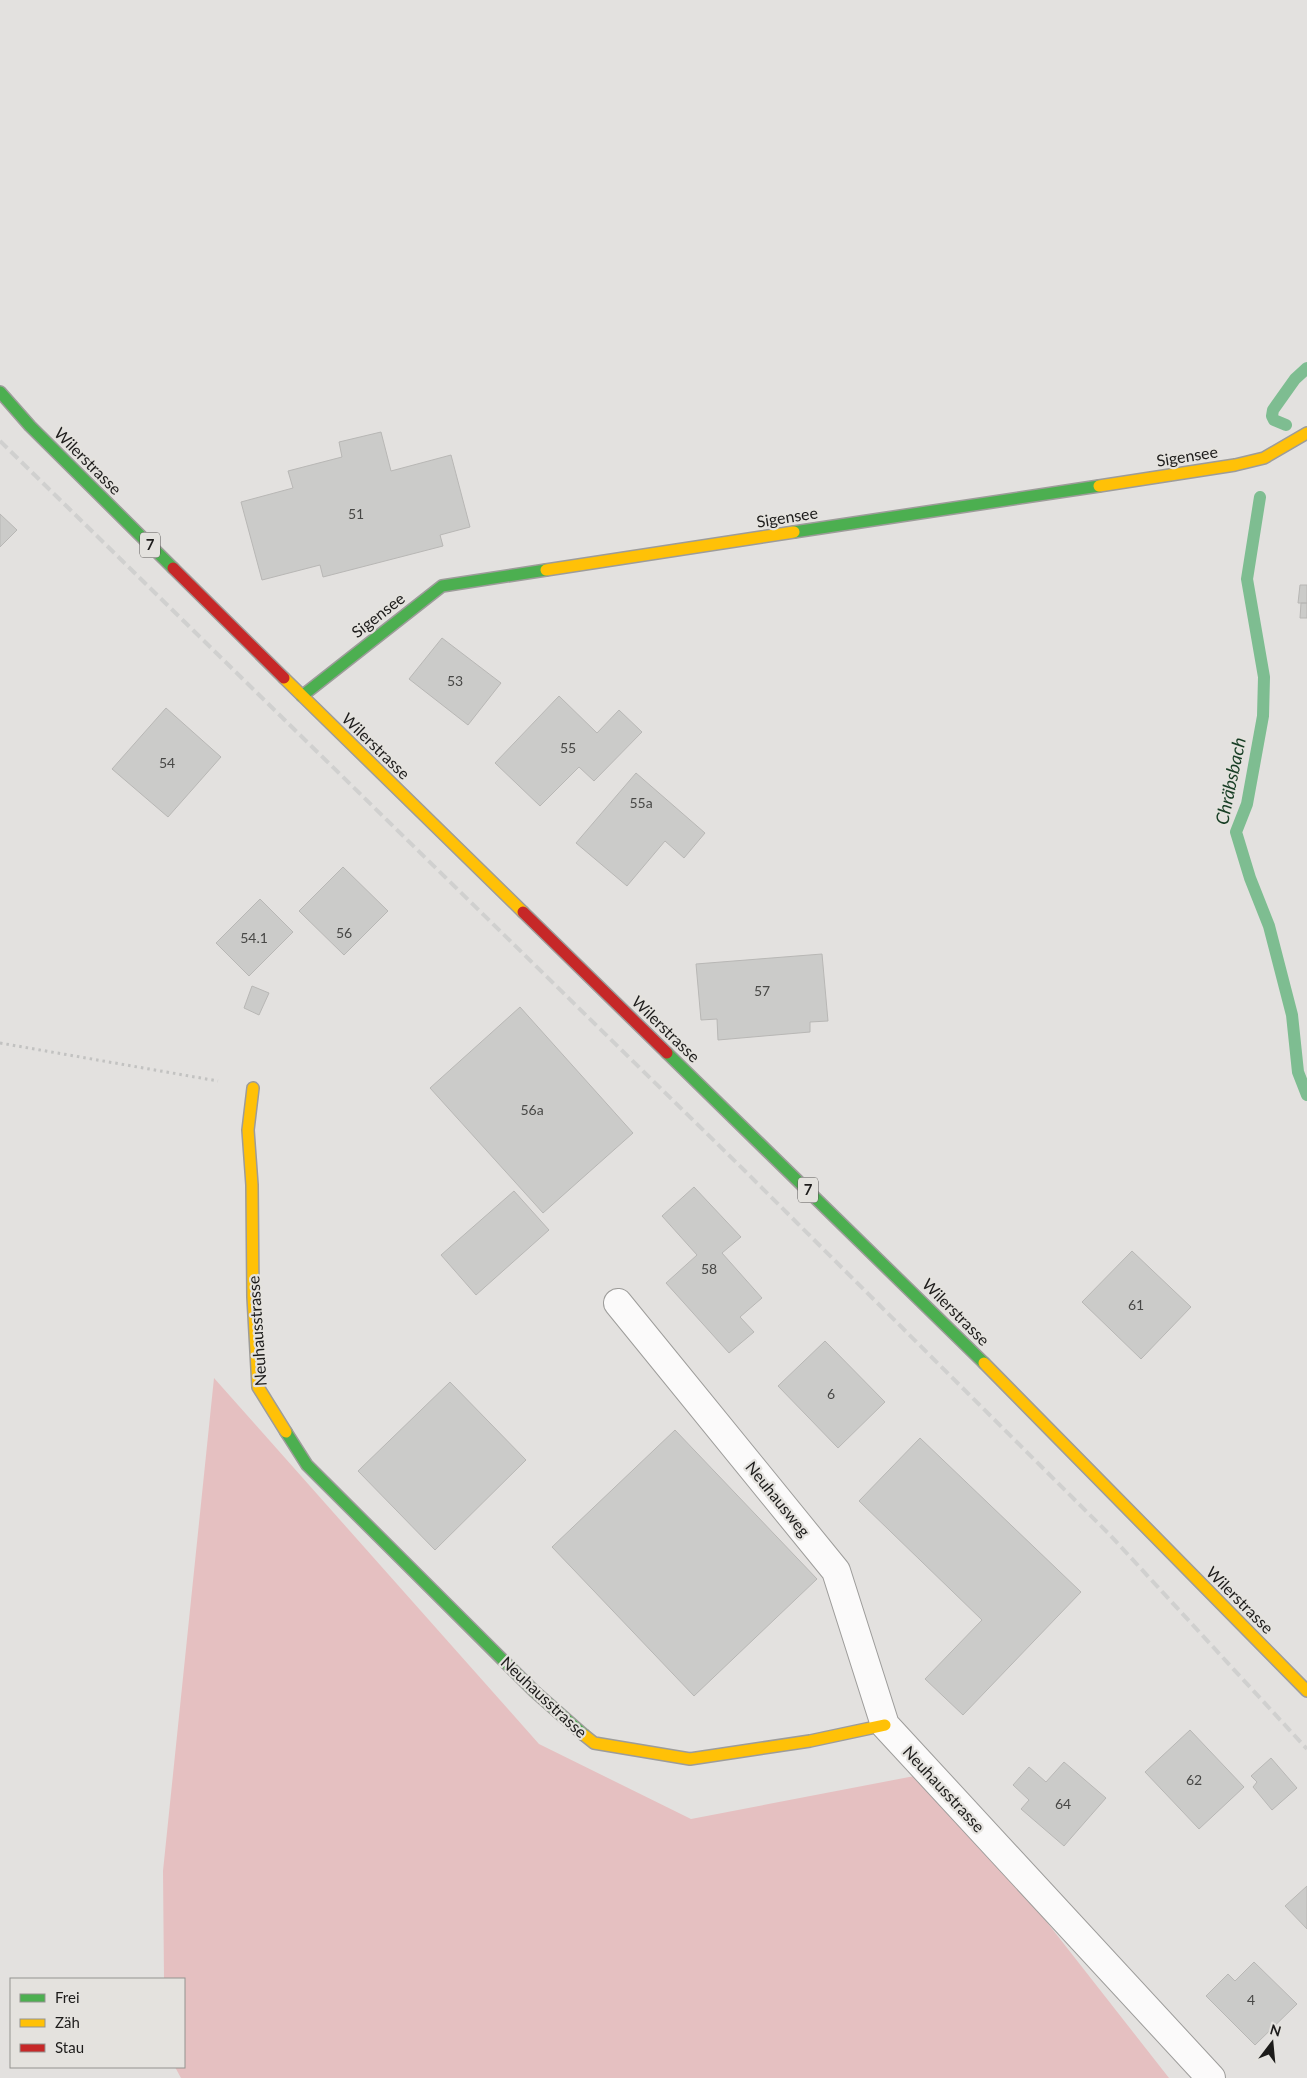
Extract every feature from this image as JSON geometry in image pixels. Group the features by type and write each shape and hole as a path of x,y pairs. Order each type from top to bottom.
{"street":[{"name":"Wilerstrasse","path":"0,392 30,426 302,696 950,1328 1307,1691"},
{"name":"Sigensee","path":"302,696 442,586 1235,465 1264,458 1307,433"},
{"name":"Neuhausstrasse","path":"253,1088 248,1130 252,1186 252,1297 258,1387 307,1465 534,1691 594,1743 690,1759 810,1741 885,1725 1211,2078"},
{"name":"Neuhausweg","path":"618,1303 836,1571 885,1725"}],"path":[{"path":"0,1043 253,1088"}],"shaded area":[{"path":"214,1378 539,1744 691,1819 930,1773 1169,2078 181,2078 176,2068 185,2068 185,1978 164,1978 163,1871"}],"building":[{"path":"381,432 391,471 451,455 470,527 440,535 443,546 323,577 320,565 262,580 241,502 293,488 288,471 342,457 339,442"},
{"path":"0,514 17,530 0,547"},
{"path":"1300,585 1307,585 1307,603 1298,603"},
{"path":"1301,603 1307,603 1307,618 1300,618"},
{"path":"442,638 501,683 468,725 409,679"},
{"path":"559,696 597,733 619,710 642,732 594,781 579,767 540,806 495,763"},
{"path":"166,708 221,757 168,817 112,769"},
{"path":"636,773 705,833 684,858 665,841 627,886 576,843"},
{"path":"343,867 388,911 344,955 299,911"},
{"path":"260,899 293,932 249,976 216,943"},
{"path":"822,954 828,1021 810,1022 810,1032 718,1040 717,1019 701,1020 696,964"},
{"path":"252,986 269,993 259,1015 244,1008"},
{"path":"520,1007 633,1133 543,1213 430,1088"},
{"path":"694,1187 741,1237 722,1253 762,1298 740,1317 754,1332 729,1353 666,1283 697,1255 662,1216"},
{"path":"514,1191 549,1230 476,1295 441,1255"},
{"path":"1132,1251 1191,1307 1141,1359 1082,1302"},
{"path":"825,1341 885,1402 838,1448 778,1386"},
{"path":"450,1382 526,1460 435,1550 358,1471"},
{"path":"675,1430 817,1579 694,1696 552,1547"},
{"path":"920,1438 1081,1592 963,1715 925,1679 982,1620 859,1501"},
{"path":"1190,1730 1244,1787 1199,1829 1145,1772"},
{"path":"1271,1758 1297,1788 1272,1810 1253,1787 1257,1782 1251,1776"},
{"path":"1064,1762 1106,1798 1064,1846 1021,1809 1029,1800 1013,1785 1029,1767 1046,1782"},
{"path":"1307,1886 1307,1929 1285,1906"},
{"path":"1254,1962 1297,2004 1255,2045 1206,1996 1228,1974 1235,1981"}],"waterway":[{"name":"Chräbsbach","path":"1286,425 1274,420 1272,416 1273,410 1295,379 1307,368"},
{"name":"Chräbsbach","path":"1260,497 1247,579 1264,677 1263,716 1247,804 1236,832 1250,878 1269,926 1292,1015 1298,1072 1307,1095"}],"railway":[{"path":"0,441 745,1171 1110,1535 1307,1749"}],"traffic: fast":[{"path":"0,392 30,426 173,568"},
{"path":"794,532 1099,486"},
{"path":"302,696 442,586 546,570"},
{"path":"667,1053 984,1363"},
{"path":"286,1432 307,1465 534,1691 584,1735"}],"traffic: slow":[{"path":"1099,486 1235,465 1264,458 1307,433"},
{"path":"546,570 794,532"},
{"path":"284,678 523,912"},
{"path":"253,1088 248,1130 252,1185 253,1297 258,1387 286,1432"},
{"path":"984,1363 1307,1691"},
{"path":"584,1735 594,1743 690,1759 810,1741 885,1725"}],"traffic: jam":[{"path":"173,568 284,678"},
{"path":"523,912 667,1053"}]}
